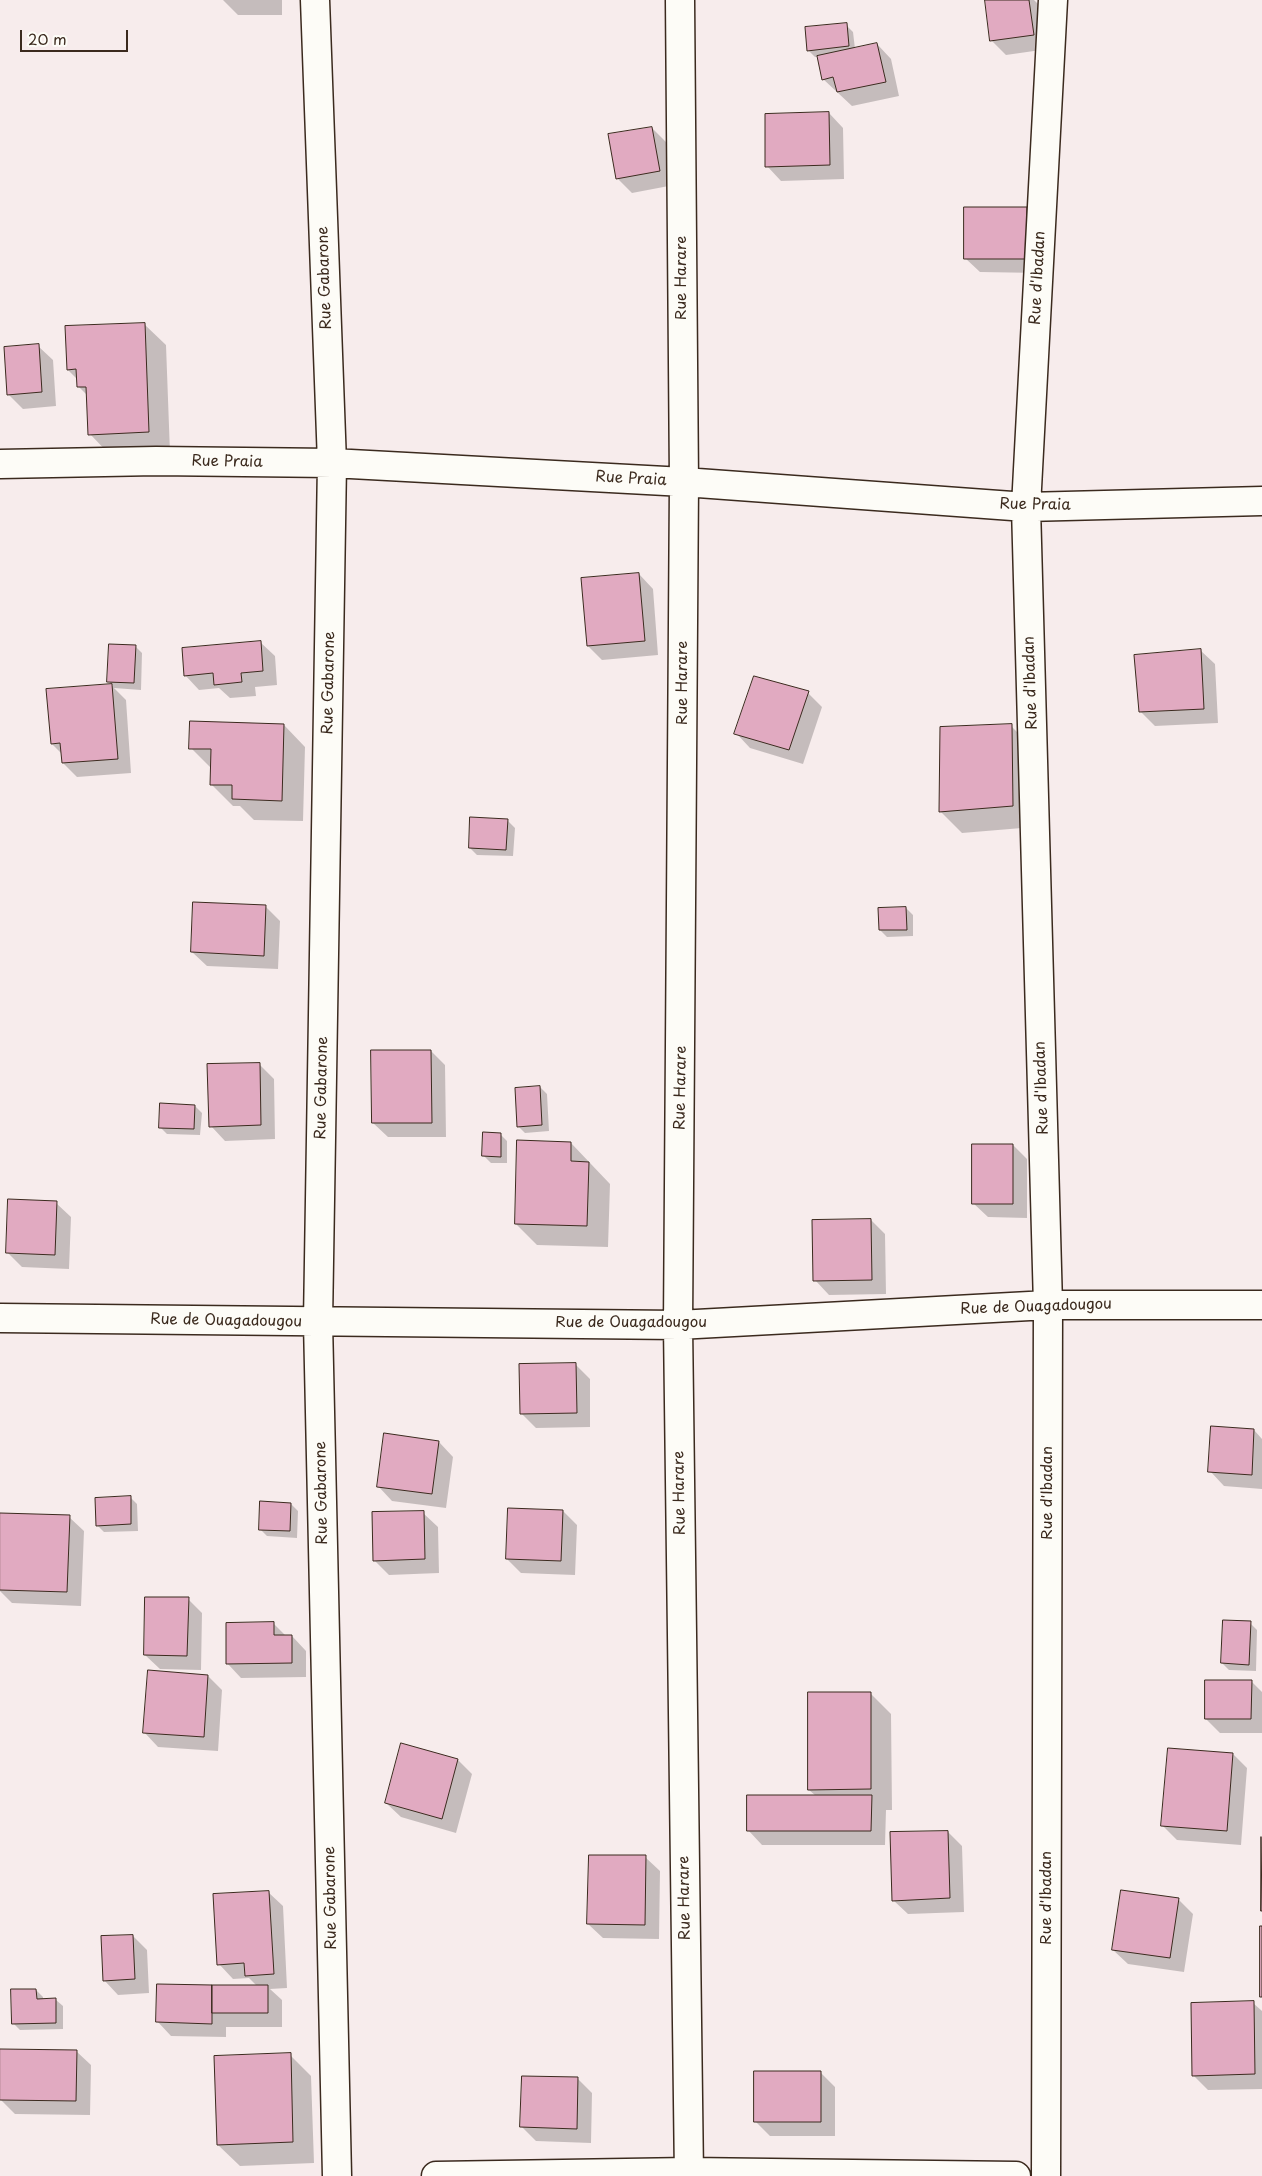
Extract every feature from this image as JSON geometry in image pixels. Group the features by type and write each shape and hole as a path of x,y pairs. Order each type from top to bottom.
{"street":[{"name":"Rue Gabarone","path":"315,0 332,463 318,1322 337,2176"},
{"name":"Rue Harare","path":"680,0 684,482 678,1324 689,2174"},
{"name":"Rue d'Ibadan","path":"1046,2176 1048,1305 1026,507 1052,0"},
{"name":"Rue Praia","path":"0,464 156,461 332,463 684,482 1026,507 1262,501"},
{"name":"Rue de Ouagadougou","path":"0,1318 678,1324 1048,1305 1262,1305"},
{"path":"436,2176 689,2174 1016,2176"}],"building":[{"path":"985,0 1029,0 1034,35 990,41"},
{"path":"847,23 849,46 807,51 805,27"},
{"path":"877,43 886,82 837,92 833,77 822,80 817,56"},
{"path":"829,112 830,165 765,167 765,114"},
{"path":"652,127 660,171 616,179 608,134"},
{"path":"964,207 1027,207 1026,259 964,259"},
{"path":"145,323 149,432 88,435 86,387 77,387 76,369 67,370 65,326"},
{"path":"39,344 42,392 7,395 4,347"},
{"path":"639,573 645,641 587,646 581,578"},
{"path":"261,641 263,671 241,673 242,682 214,685 213,673 184,676 182,648"},
{"path":"109,644 136,645 134,683 107,682"},
{"path":"1201,649 1204,709 1139,712 1134,655"},
{"path":"754,676 809,691 789,750 734,734"},
{"path":"112,684 118,759 62,763 60,743 51,744 46,689"},
{"path":"190,721 284,724 282,801 232,799 232,785 210,785 211,749 189,749"},
{"path":"1012,724 1013,806 939,812 940,727"},
{"path":"470,817 508,819 506,850 469,848"},
{"path":"193,902 266,905 264,956 191,952"},
{"path":"906,907 907,930 879,930 878,908"},
{"path":"371,1050 431,1050 432,1123 372,1123"},
{"path":"260,1063 261,1125 209,1127 207,1064"},
{"path":"540,1086 542,1125 517,1127 515,1088"},
{"path":"160,1103 195,1105 194,1129 159,1128"},
{"path":"483,1132 501,1133 501,1157 482,1156"},
{"path":"517,1140 571,1142 571,1161 589,1162 587,1226 515,1224"},
{"path":"972,1144 1013,1144 1013,1204 972,1204"},
{"path":"8,1199 57,1201 55,1255 6,1253"},
{"path":"871,1219 872,1280 813,1281 812,1220"},
{"path":"576,1363 577,1413 520,1414 519,1364"},
{"path":"1211,1426 1254,1429 1252,1475 1208,1472"},
{"path":"384,1433 439,1441 432,1494 377,1487"},
{"path":"131,1496 131,1524 96,1526 95,1498"},
{"path":"260,1501 291,1503 290,1531 259,1530"},
{"path":"508,1508 563,1510 561,1561 506,1559"},
{"path":"424,1511 425,1559 373,1561 372,1512"},
{"path":"0,1513 70,1515 67,1592 0,1590"},
{"path":"145,1597 189,1597 187,1656 144,1655"},
{"path":"1223,1620 1251,1621 1249,1665 1221,1663"},
{"path":"274,1622 274,1635 292,1635 292,1663 226,1664 226,1623"},
{"path":"148,1670 208,1675 204,1737 143,1733"},
{"path":"1205,1680 1252,1680 1251,1719 1205,1719"},
{"path":"808,1692 871,1692 871,1789 808,1790"},
{"path":"401,1743 458,1759 442,1819 385,1803"},
{"path":"1168,1748 1233,1753 1227,1831 1161,1826"},
{"path":"747,1795 872,1795 871,1831 747,1831"},
{"path":"948,1831 950,1898 892,1901 890,1832"},
{"path":"1261,1837 1262,1911 1261,1911"},
{"path":"589,1855 646,1855 645,1925 587,1924"},
{"path":"1121,1890 1179,1898 1170,1958 1112,1950"},
{"path":"269,1891 274,1974 245,1976 244,1963 217,1965 213,1894"},
{"path":"1260,1926 1262,1926 1262,1997 1260,1997"},
{"path":"133,1935 135,1979 103,1981 101,1936"},
{"path":"157,1984 212,1985 212,2024 156,2022"},
{"path":"212,1985 268,1985 268,2013 212,2013"},
{"path":"11,1989 36,1989 37,1999 56,1998 56,2023 12,2024"},
{"path":"1254,2001 1255,2074 1192,2076 1191,2003"},
{"path":"0,2049 77,2050 76,2101 0,2100"},
{"path":"291,2053 293,2142 217,2145 214,2056"},
{"path":"754,2071 821,2071 821,2122 754,2122"},
{"path":"522,2076 578,2077 577,2129 520,2127"}]}
